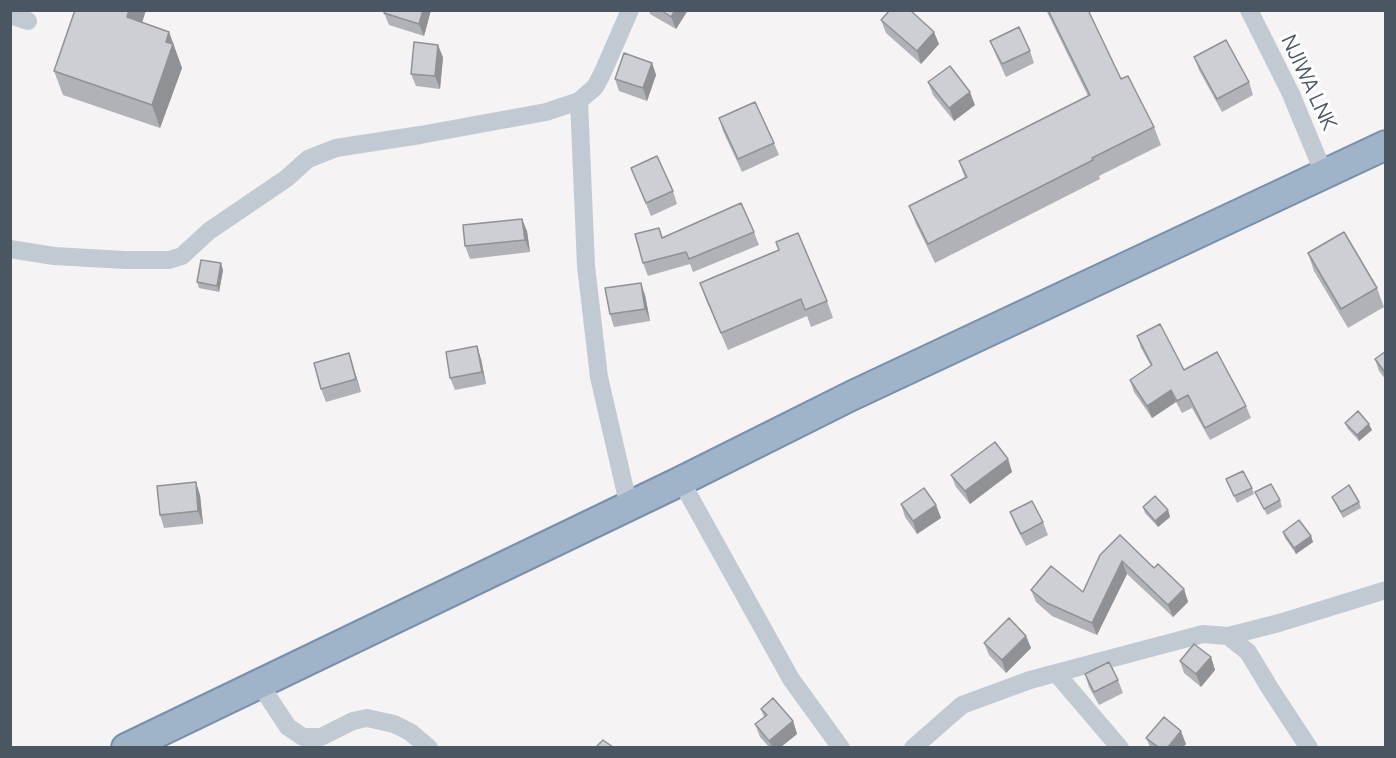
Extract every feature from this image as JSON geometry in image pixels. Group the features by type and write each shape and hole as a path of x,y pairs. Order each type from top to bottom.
{"highway":[{"path":"126,747 629,507 851,396 1386,145"}],"street":[{"path":"10,249 54,256 169,260 182,256 209,231 287,178 308,159 336,148 546,112 579,101 595,87 630,10"},
{"name":"NJIWA LNK","path":"1250,10 1291,94 1324,174"},
{"path":"579,101 586,267 599,377 629,507"},
{"path":"681,481 791,680 841,747"},
{"path":"913,747 962,705 1030,680 1203,634 1227,636 1279,623 1386,590"},
{"path":"1227,636 1248,652 1308,747"},
{"path":"1056,673 1120,747"},
{"path":"259,683 288,727 303,737 321,737 353,721 367,718 394,724 410,732 429,747"}],"building":[{"path":"75,10 129,10 127,17 169,32 166,42 173,44 152,105 54,71"},
{"path":"385,10 423,10 419,24 384,13"},
{"path":"661,10 675,10 671,17"},
{"path":"890,10 910,10 934,32 917,51 881,20"},
{"path":"1048,10 1088,10 1121,79 1128,76 1154,127 928,244 909,206 967,177 959,161 1090,95"},
{"path":"1019,27 1030,51 1002,64 990,41"},
{"path":"1226,40 1249,82 1217,99 1194,57"},
{"path":"414,42 438,45 435,76 411,74"},
{"path":"624,53 652,63 643,88 615,79"},
{"path":"950,66 970,92 949,108 928,82"},
{"path":"755,102 774,143 738,159 719,118"},
{"path":"657,156 673,191 646,203 631,168"},
{"path":"741,203 754,232 689,259 686,252 643,263 635,234 659,228 662,238"},
{"path":"522,219 525,240 465,246 463,225"},
{"path":"1344,232 1377,288 1341,309 1308,253"},
{"path":"798,233 827,301 805,310 801,299 721,333 700,283 779,250 776,242"},
{"path":"201,260 221,263 217,286 197,282"},
{"path":"641,283 645,309 610,314 605,288"},
{"path":"1160,324 1184,370 1217,352 1246,406 1205,428 1188,395 1177,401 1171,390 1147,406 1130,380 1152,365 1137,336"},
{"path":"477,346 482,372 450,378 446,352"},
{"path":"1386,351 1386,374 1375,359"},
{"path":"349,353 356,379 321,389 314,363"},
{"path":"1358,411 1369,424 1357,435 1345,423"},
{"path":"995,442 1008,459 965,491 951,475"},
{"path":"1243,471 1252,488 1234,496 1226,479"},
{"path":"196,482 198,511 160,515 157,486"},
{"path":"1271,484 1280,500 1264,509 1255,492"},
{"path":"1349,485 1359,502 1341,512 1332,497"},
{"path":"924,488 936,505 913,521 901,504"},
{"path":"1155,496 1168,510 1155,521 1143,507"},
{"path":"1032,501 1043,522 1021,534 1010,512"},
{"path":"1299,520 1311,536 1294,548 1283,532"},
{"path":"1120,535 1154,568 1158,564 1184,589 1168,605 1122,561 1092,623 1047,603 1031,590 1051,566 1083,592 1100,555"},
{"path":"1009,618 1026,636 1002,660 984,643"},
{"path":"1194,644 1211,657 1196,674 1180,661"},
{"path":"1109,662 1118,680 1094,692 1085,674"},
{"path":"773,698 793,721 769,741 755,724 767,715 761,709"},
{"path":"1164,717 1181,731 1168,747 1158,747 1146,738"},
{"path":"603,740 613,747 596,747"}]}
